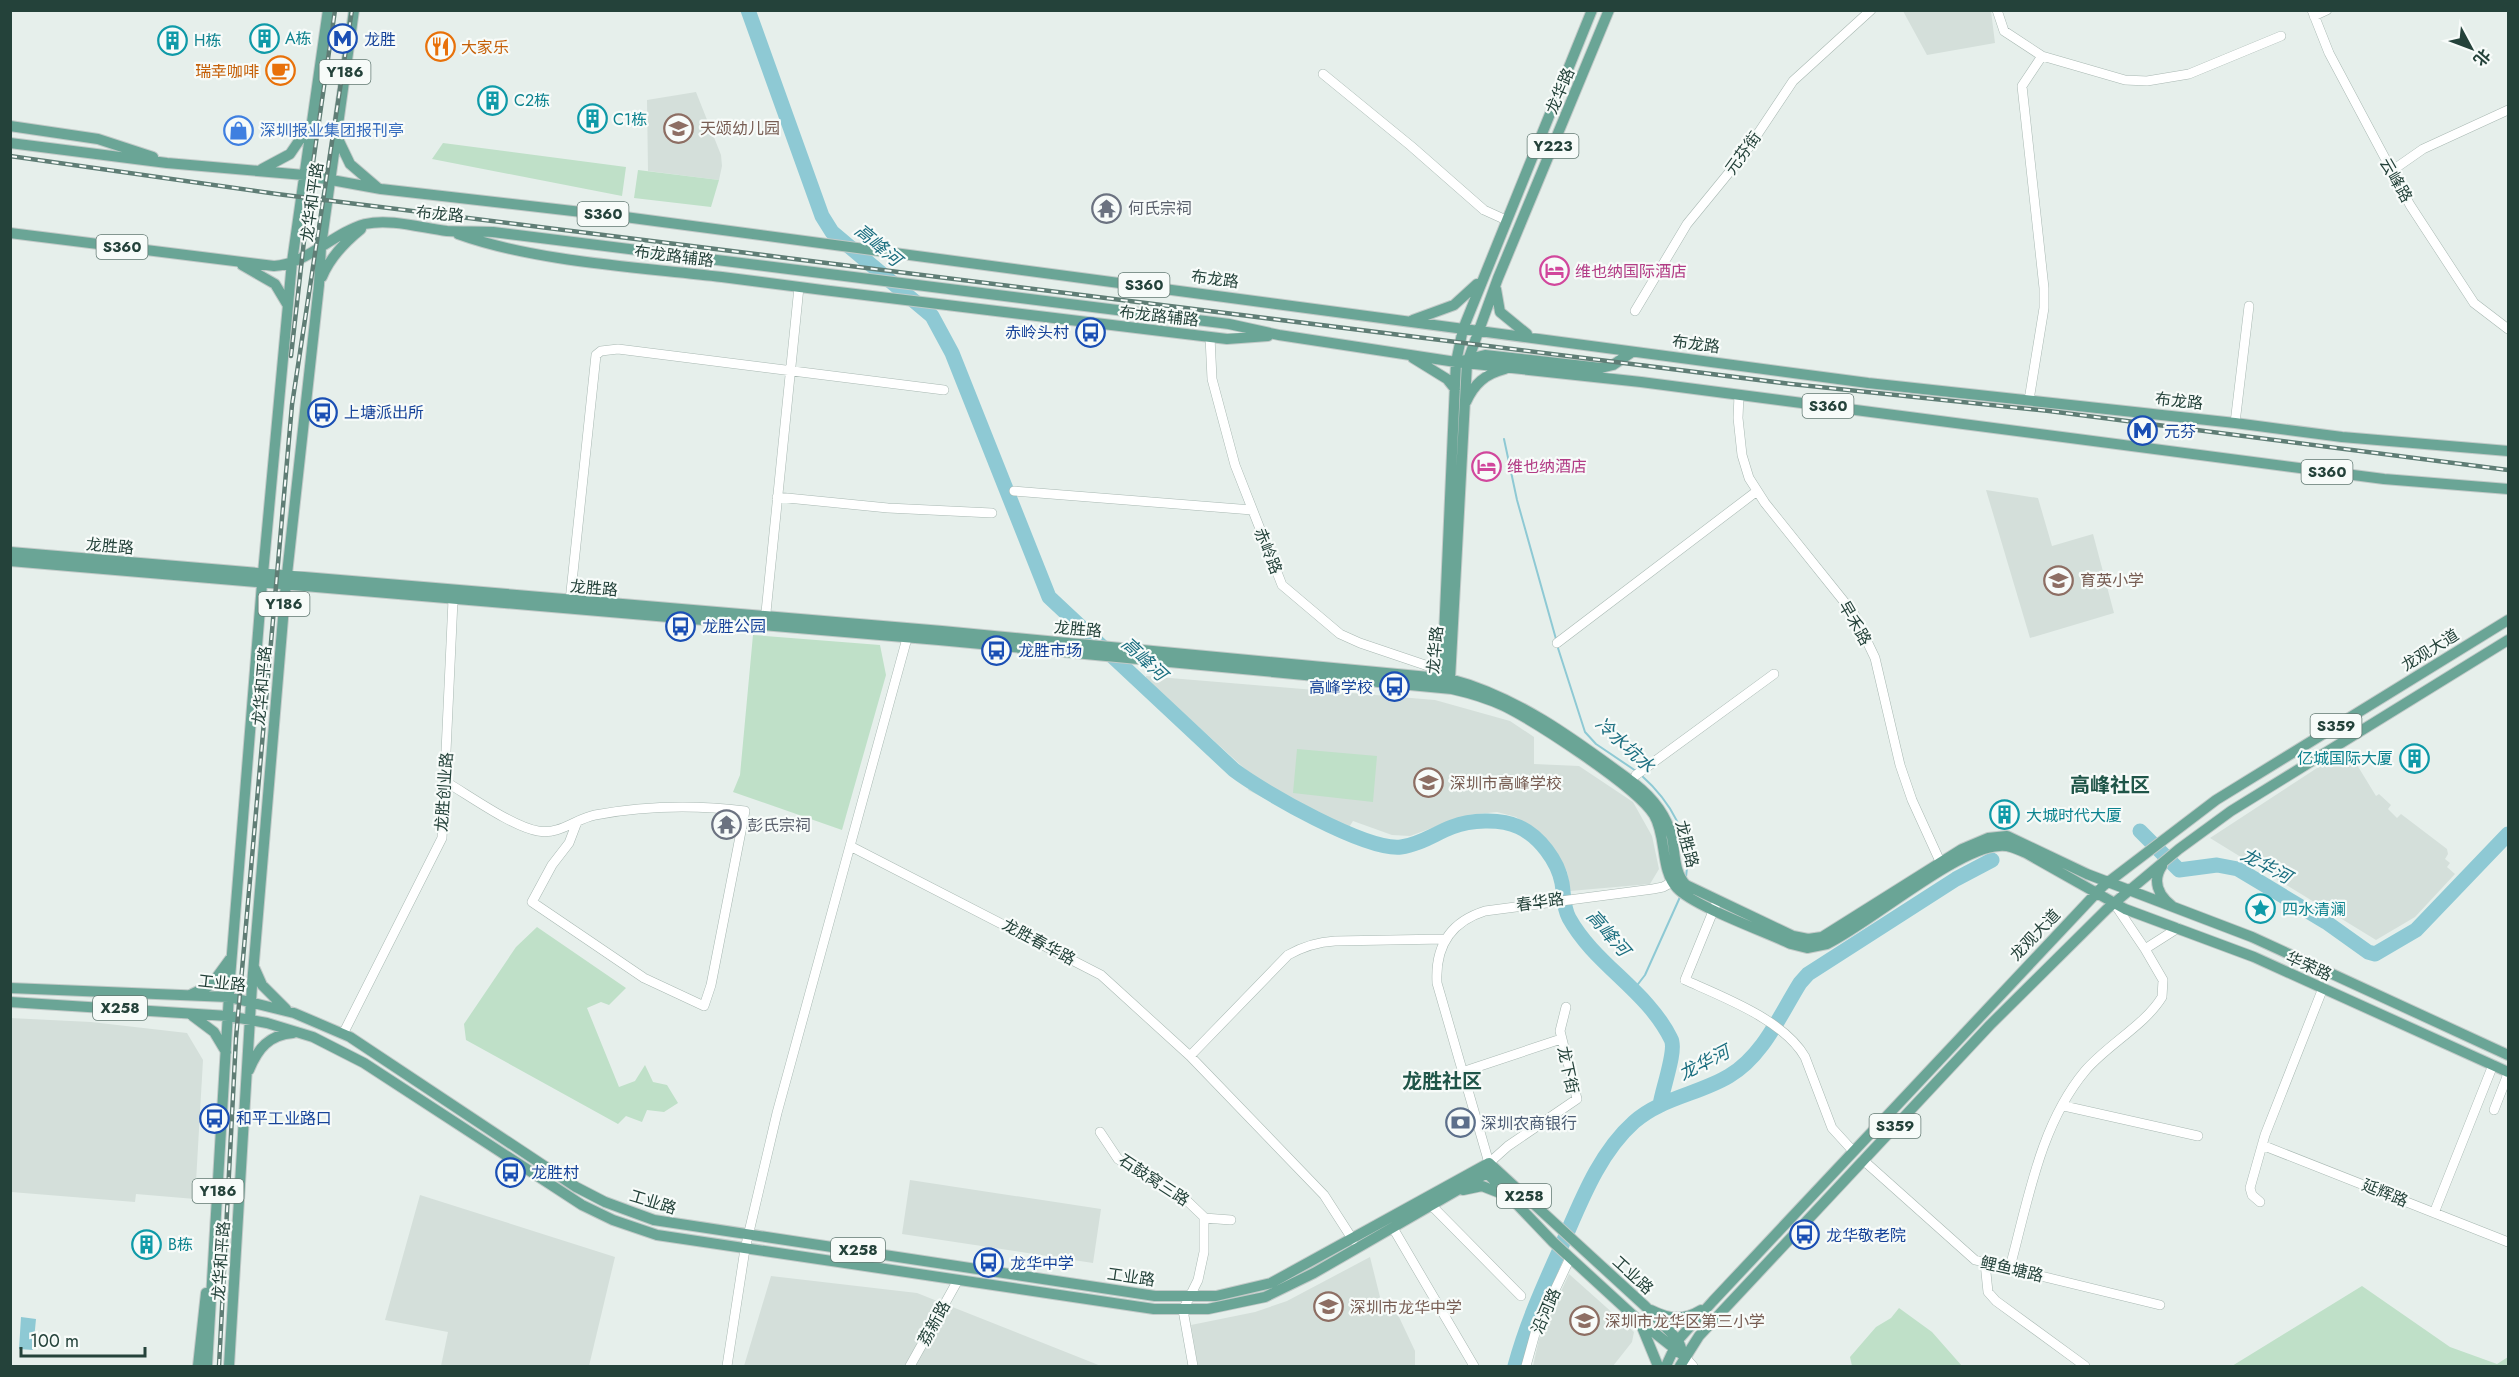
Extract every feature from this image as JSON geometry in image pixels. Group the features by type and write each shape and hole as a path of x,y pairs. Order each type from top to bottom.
{"main road":[{"name":"龙华和平路","path":"207,1366 229,997 262,579 292,262 328,10"},
{"name":"龙华和平路","path":"228,1366 249,1019 286,581 319,285 321,246 354,10"},
{"name":"龙华路","path":"1445,681 1464,410 1463,329 1592,10"},
{"name":"龙华路","path":"1445,681 1455,389 1477,330 1609,10"},
{"path":"255,170 270,166 290,154 298,145 312,118"},
{"name":"布龙路","path":"10,126 98,139 167,163"},
{"path":"337,133 339,145 350,164 381,189"},
{"name":"布龙路","path":"10,143 167,163 304,176 381,189 882,250 1868,383 2342,437 2508,451"},
{"name":"布龙路","path":"10,233 274,266 292,262 348,230 366,224 384,223 449,231 494,232 1229,324 1279,336"},
{"path":"319,285 326,266 340,248 366,224"},
{"name":"布龙路辅路","path":"449,231 492,246 898,300 1227,339 1279,336"},
{"path":"233,261 275,284 286,299 288,307"},
{"path":"1405,321 1428,316 1454,305 1469,293 1484,274"},
{"path":"1497,282 1496,299 1500,312 1517,328 1533,337"},
{"name":"S360","path":"1279,336 1408,355 1739,395 2308,470 2446,486 2508,489"},
{"path":"1464,362 1485,355 1601,368 1613,365 1632,352"},
{"path":"1408,355 1447,379 1455,389"},
{"path":"1613,365 1627,381"},
{"path":"1464,410 1469,394 1479,381 1491,373 1511,368"},
{"name":"龙胜路","path":"10,552 262,579"},
{"name":"龙胜路","path":"10,561 570,601 765,621 1113,647 1445,681 1518,714 1630,790 1647,805 1658,823 1678,882 1689,892 1791,944 1814,948 1834,941 1981,841 2007,836 2108,882"},
{"name":"龙胜路","path":"286,581 453,603 765,621"},
{"name":"龙观大道","path":"1666,1366 1675,1344 1713,1301 2095,893 2167,835 2232,789 2508,620"},
{"name":"龙胜路","path":"908,633 1100,656 1445,681"},
{"name":"龙观大道","path":"1682,1361 1699,1336 1990,1025 2114,903 2179,849 2232,811 2338,743 2508,640"},
{"name":"龙胜路","path":"1943,866 1976,852 2005,846 2026,853 2095,893"},
{"path":"2157,869 2157,887 2165,901 2175,908"},
{"name":"华荣路","path":"2108,882 2223,925 2508,1054"},
{"name":"华荣路","path":"2095,893 2145,918 2216,942 2323,988 2508,1073"},
{"path":"2216,942 2223,925"},
{"path":"187,995 211,985 233,953"},
{"path":"254,962 255,971 265,989 281,1005 294,1013"},
{"name":"工业路","path":"10,988 229,997 294,1013 343,1034 576,1187 605,1202 676,1225 1155,1296 1190,1298 1237,1293 1271,1283 1488,1168"},
{"name":"工业路","path":"10,1002 181,1011 228,1016 249,1019 306,1035 346,1052 543,1182 597,1213 667,1237 1114,1304 1183,1310 1218,1308 1265,1297 1306,1277 1455,1193 1488,1168"},
{"path":"181,1011 208,1026 217,1036 226,1053"},
{"path":"246,1079 257,1053 270,1039 285,1034 306,1035"},
{"name":"工业路","path":"1488,1168 1511,1200 1553,1242 1637,1319 1675,1344"},
{"name":"工业路","path":"1488,1168 1646,1306 1675,1344 1682,1361"},
{"path":"1455,1193 1482,1186 1496,1190 1511,1200"},
{"path":"198,1366 203,1311 214,1261"},
{"path":"1646,1306 1665,1316 1681,1318 1692,1315 1713,1301"},
{"path":"1637,1319 1646,1333 1658,1366"}],"street":[{"name":"元芬街","path":"1635,311 1687,224 1745,153 1793,81 1871,10"},
{"path":"1997,10 2001,26 2010,37 2042,56 2125,80 2147,81 2189,75 2281,36"},
{"path":"2313,13 2327,10"},
{"name":"云峰路","path":"2313,13 2328,53 2390,172 2474,303 2508,329"},
{"path":"2029,400 2044,308 2044,288 2022,87 2042,56"},
{"path":"1323,74 1412,146 1484,210 1506,220"},
{"path":"2390,172 2423,149 2508,110"},
{"path":"765,621 799,287"},
{"path":"2235,423 2249,306"},
{"name":"赤岭路","path":"1210,337 1212,379 1235,465 1282,585 1340,634 1431,667 1445,681"},
{"path":"570,601 596,355 601,351 618,349 944,390"},
{"name":"早禾路","path":"1739,395 1738,418 1742,455 1749,477 1854,614 1875,658 1900,765 1912,800 1943,866"},
{"path":"1557,643 1757,490"},
{"path":"1014,491 1252,510"},
{"path":"777,497 888,508 992,513"},
{"name":"龙胜创业路","path":"343,1034 441,841 446,782 453,603"},
{"path":"727,1366 746,1249 777,1113 908,633"},
{"path":"1638,773 1774,674"},
{"path":"446,782 533,830 554,831 577,822 596,815 677,807 745,812 711,985 704,1006 644,978 532,902 552,865 569,843 577,822"},
{"name":"龙胜春华路","path":"850,846 1101,975 1190,1056 1324,1195 1353,1240"},
{"name":"春华路","path":"1445,939 1461,920 1471,915 1568,898 1653,889 1678,882"},
{"path":"2010,1267 2043,1147 2064,1106 2087,1069 2162,997 2163,980 2114,903"},
{"path":"1715,905 1686,980 1752,1010 1802,1052 1832,1128 1853,1151"},
{"path":"2145,949 2178,928"},
{"path":"1190,1056 1288,955 1300,948 1317,942 1445,939 1436,965 1437,983 1488,1168"},
{"path":"2260,1202 2252,1195 2250,1188 2262,1145 2323,988"},
{"name":"龙下街","path":"1488,1168 1508,1146 1577,1099 1561,1039 1561,1025 1566,1007"},
{"path":"1462,1072 1561,1039"},
{"path":"2434,1213 2493,1065"},
{"path":"2494,1110 2508,1073"},
{"path":"2064,1106 2198,1136"},
{"name":"石鼓窝三路","path":"1100,1132 1118,1159 1191,1203 1204,1218 1204,1252 1198,1280 1183,1310"},
{"name":"延辉路","path":"2262,1145 2508,1242"},
{"name":"鲤鱼塘路","path":"1863,1160 1963,1253 1975,1260 2160,1305"},
{"path":"1432,1206 1521,1296"},
{"path":"1204,1218 1231,1220"},
{"path":"1393,1228 1474,1366"},
{"name":"沿河路","path":"1526,1366 1536,1330 1569,1257"},
{"path":"1985,1263 1988,1292 1996,1301 2085,1366"},
{"name":"荔新路","path":"910,1366 958,1280"},
{"path":"1183,1310 1193,1366"},
{"path":"1682,1361 1693,1366"}],"shaded area":[{"path":"1903,11 1991,11 1995,43 1927,55"},
{"name":"天颂幼儿园","path":"696,92 721,155 722,166 719,180 648,171 647,100"},
{"name":"育英小学","path":"1986,490 2038,498 2052,546 2093,534 2114,613 2030,638"},
{"name":"深圳市高峰学校","path":"1146,676 1435,700 1510,721 1534,737 1534,764 1579,766 1633,802 1652,836 1659,869 1650,884 1570,891 1567,871 1536,833 1516,817 1497,812 1468,815 1410,836 1392,835 1353,821 1342,838 1248,790 1255,778 1146,679"},
{"path":"2340,753 2354,760 2376,796 2379,794 2391,805 2388,809 2397,818 2401,814 2447,849 2448,854 2445,859 2450,863 2447,867 2455,874 2415,917 2376,940 2210,838"},
{"path":"10,1018 91,1022 187,1033 203,1060 195,1199 136,1194 135,1202 11,1192"},
{"path":"910,1180 1101,1209 1093,1263 902,1234"},
{"path":"420,1195 615,1257 589,1366 441,1366 448,1332 385,1320"},
{"name":"深圳市龙华中学","path":"1370,1257 1381,1301 1399,1317 1415,1351 1415,1366 1198,1366 1191,1325 1255,1312 1287,1301"},
{"name":"深圳市龙华区第三小学","path":"1569,1274 1634,1332 1632,1342 1613,1366 1533,1366 1539,1339"},
{"path":"771,1276 917,1293 1101,1366 744,1366"}],"green space":[{"path":"443,143 626,167 622,196 432,159"},
{"path":"638,170 719,180 711,207 634,198"},
{"path":"753,635 880,645 886,675 842,830 733,792 740,775"},
{"path":"1297,749 1377,756 1373,802 1293,793"},
{"path":"537,927 626,988 609,1005 601,1002 587,1008 619,1087 635,1081 645,1065 653,1082 667,1085 678,1103 664,1112 647,1110 642,1122 626,1116 618,1124 466,1040 464,1024 516,947"},
{"path":"2362,1286 2450,1347 2497,1364 2508,1357 2508,1366 2232,1366"},
{"path":"1899,1308 1932,1332 1962,1366 1852,1366 1850,1357 1876,1327 1891,1318"}],"water":[{"path":"21,1317 36,1319 33,1350 19,1349"}],"waterway":[{"name":"高峰河","path":"748,10 822,216 832,232 932,316 952,353 1049,597 1234,770 1267,792 1315,818 1364,840 1385,846 1408,846 1452,827 1476,822 1503,822 1519,827 1534,836 1556,866 1562,883 1567,914 1580,935 1649,1006 1671,1039 1671,1061 1660,1105"},
{"name":"冷水坑水","path":"1504,439 1517,500 1556,639"},
{"name":"冷水坑水","path":"1557,645 1585,732 1596,744 1636,771"},
{"name":"冷水坑水","path":"1641,775 1661,796 1677,820 1686,847 1686,877"},
{"name":"龙华河","path":"2140,831 2179,870 2217,865 2238,869 2326,922 2368,952 2375,954 2416,930 2508,834"},
{"name":"龙华河","path":"1515,1366 1535,1306 1583,1197 1600,1164 1621,1135 1634,1122 1656,1107 1717,1082 1741,1068 1761,1046 1808,974 1956,879 1992,860"},
{"name":"冷水坑水","path":"1635,988 1645,975 1680,897"}],"railway":[{"path":"291,356 312,170 335,10"},
{"path":"219,1366 236,1038 292,405 352,10"},
{"path":"10,156 277,194 1791,384 2049,411 2508,470"}],"place":[{"name":"A栋","path":"264,38"},
{"name":"龙胜","path":"343,39"},
{"name":"H栋","path":"173,40"},
{"name":"大家乐","path":"440,47"},
{"name":"瑞幸咖啡","path":"280,71"},
{"name":"C2栋","path":"493,100"},
{"name":"C1栋","path":"592,119"},
{"name":"天颂幼儿园","path":"679,128"},
{"name":"深圳报业集团报刊亭","path":"239,130"},
{"name":"何氏宗祠","path":"1107,208"},
{"name":"维也纳国际酒店","path":"1554,271"},
{"name":"赤岭头村","path":"1090,332"},
{"name":"上塘派出所","path":"323,412"},
{"name":"元芬","path":"2143,431"},
{"name":"维也纳酒店","path":"1486,466"},
{"name":"育英小学","path":"2059,580"},
{"name":"龙胜公园","path":"681,626"},
{"name":"龙胜市场","path":"997,650"},
{"name":"高峰学校","path":"1394,687"},
{"name":"亿城国际大厦","path":"2414,758"},
{"name":"深圳市高峰学校","path":"1429,783"},
{"name":"大城时代大厦","path":"2005,815"},
{"name":"彭氏宗祠","path":"726,825"},
{"name":"四水清澜","path":"2261,909"},
{"name":"和平工业路口","path":"215,1118"},
{"name":"深圳农商银行","path":"1460,1123"},
{"name":"龙胜村","path":"510,1172"},
{"name":"龙华敬老院","path":"1805,1235"},
{"name":"B栋","path":"147,1244"},
{"name":"龙华中学","path":"989,1263"},
{"name":"深圳市龙华中学","path":"1329,1307"},
{"name":"深圳市龙华区第三小学","path":"1584,1321"}],"district":[{"name":"高峰社区","path":"2110,785"},
{"name":"龙胜社区","path":"1442,1081"}]}
